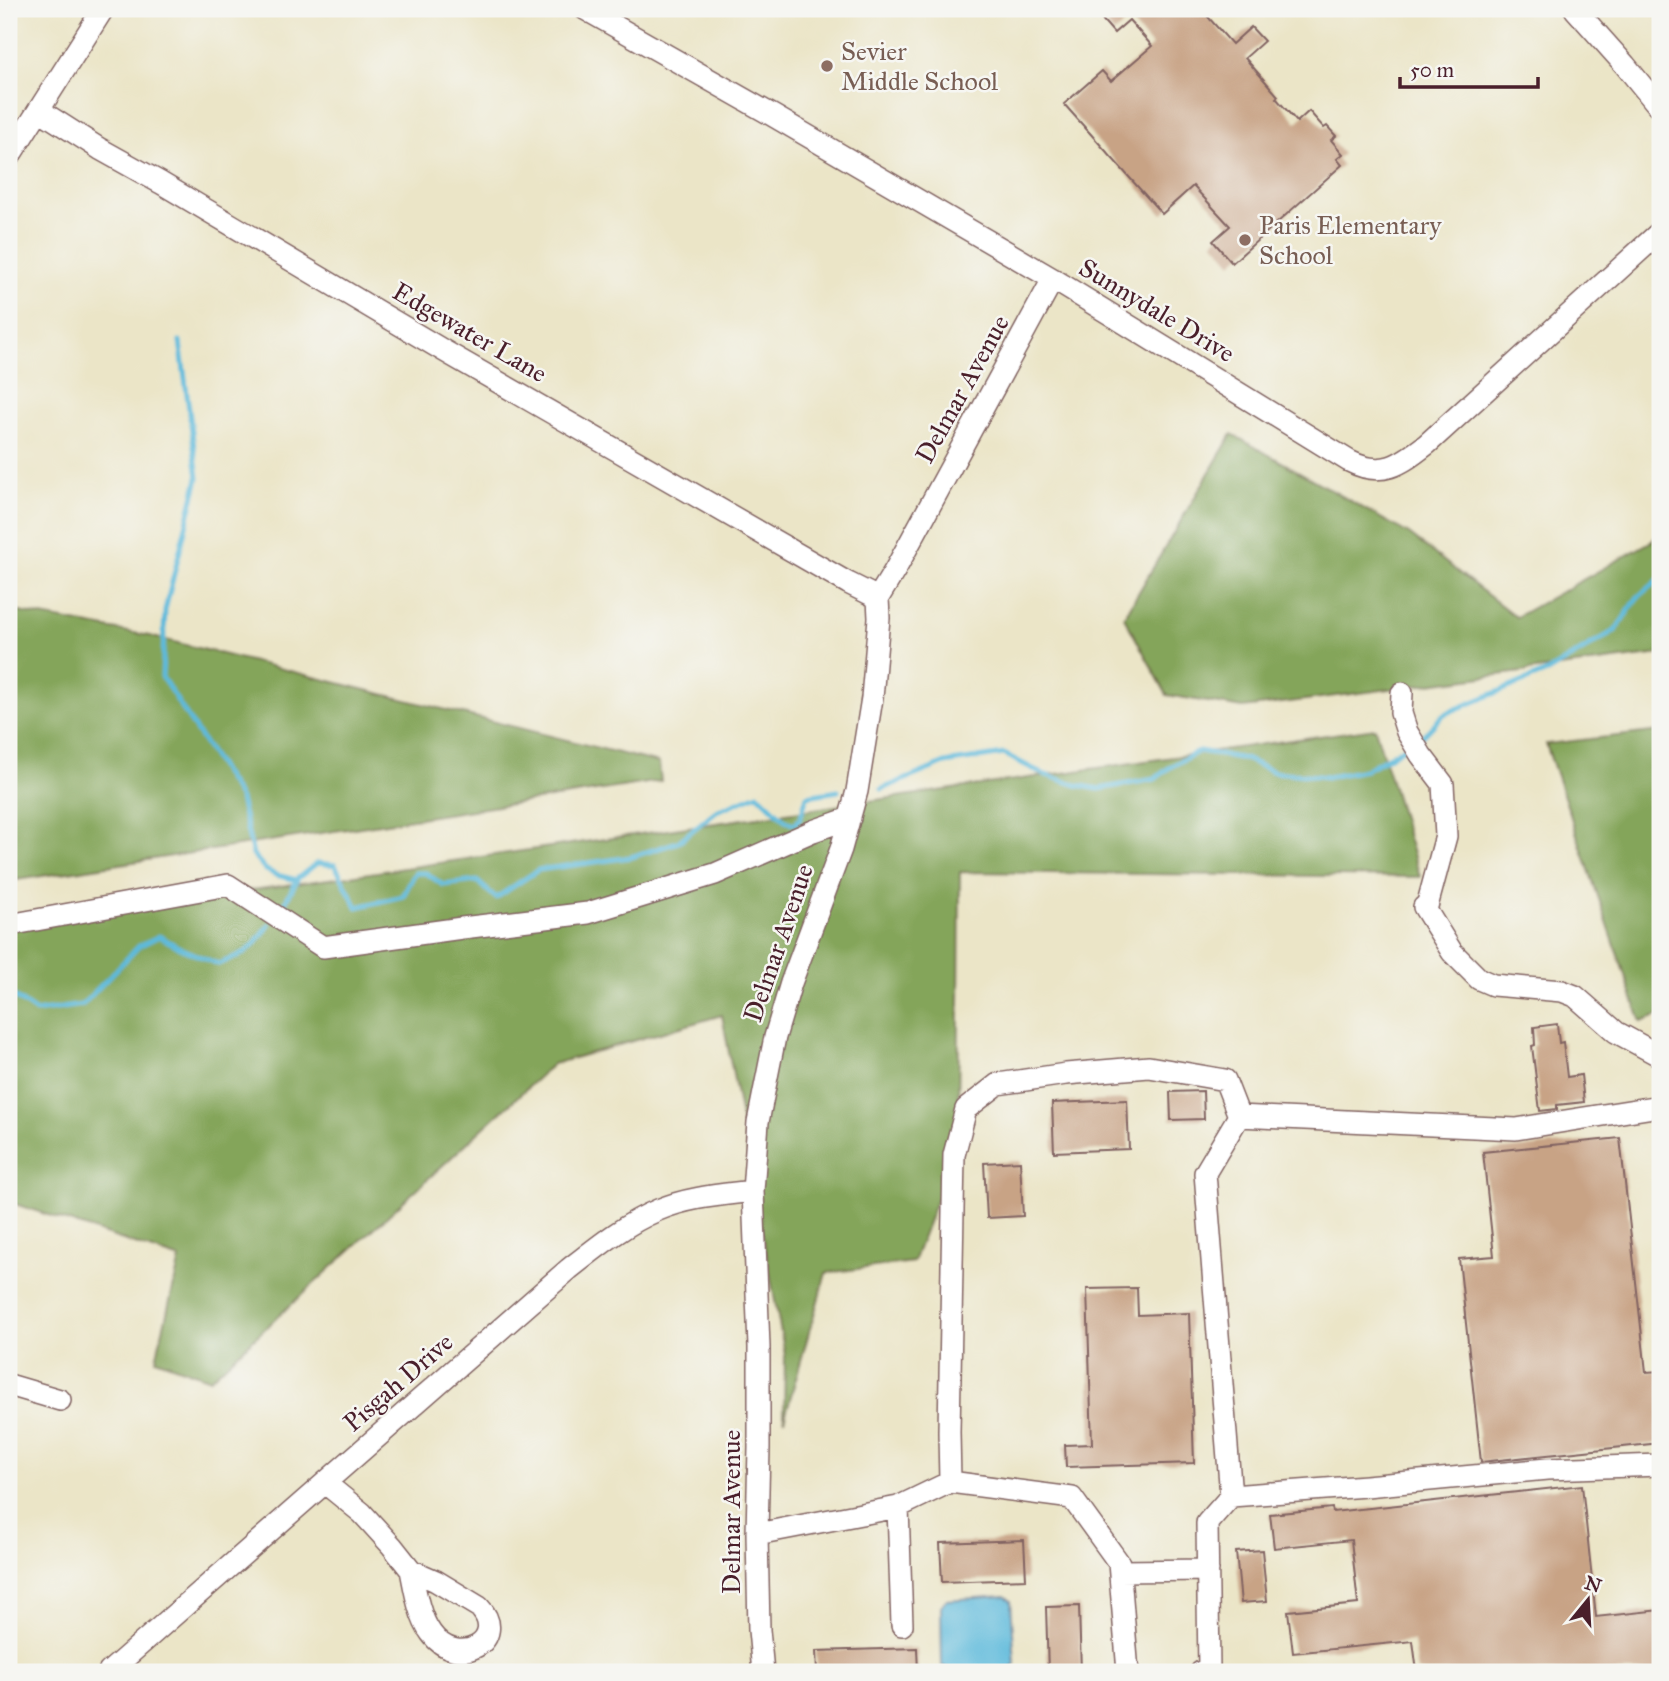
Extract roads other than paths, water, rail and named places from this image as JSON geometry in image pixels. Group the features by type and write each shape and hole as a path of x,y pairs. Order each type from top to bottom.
{"street":[{"path":"9,157 103,9"},
{"name":"Sunnydale Drive","path":"585,9 1053,279 1362,467 1378,470 1389,467 1403,461 1427,444 1660,232"},
{"path":"1575,9 1660,108"},
{"name":"Edgewater Lane","path":"39,110 100,149 446,352 877,598"},
{"name":"Delmar Avenue","path":"763,1672 759,1630 757,1534 759,1347 753,1191 758,1122 775,1037 791,983 841,849 857,791 872,698 879,618 877,598 1053,279"},
{"path":"1402,693 1401,713 1407,732 1443,785 1446,836 1425,909 1452,952 1479,979 1493,985 1562,991 1575,996 1616,1032 1660,1056"},
{"path":"9,925 228,885 323,947 588,913 716,874 813,831 850,818"},
{"path":"950,1482 954,1155 965,1109 998,1084 1066,1074 1149,1068 1225,1080 1239,1116"},
{"path":"1239,1116 1516,1129 1660,1106"},
{"path":"1231,1496 1205,1173 1239,1116"},
{"name":"Pisgah Drive","path":"109,1672 569,1269 613,1234 643,1217 673,1205 700,1198 753,1191"},
{"path":"9,1385 60,1400"},
{"path":"1201,1672 1209,1670 1207,1523 1231,1496 1547,1469 1660,1465"},
{"path":"757,1534 898,1507 950,1482 1072,1498 1119,1563 1128,1672"},
{"path":"326,1483 362,1513 411,1570"},
{"path":"898,1507 902,1625"},
{"path":"1120,1571 1208,1570"}],"water":[{"path":"1005,1596 1011,1601 1015,1664 1010,1668 954,1671 942,1666 941,1606 946,1600"}],"waterway":[{"path":"180,341 198,478 165,610 162,677 240,799 253,855 266,870 297,880"},
{"path":"1417,739 1444,714 1547,672 1616,630 1637,598 1660,579"},
{"path":"882,789 945,763 1004,754 1043,774 1099,789 1155,779 1199,751 1245,759 1274,772 1328,777 1365,770 1409,745"},
{"path":"282,908 298,878 317,863 335,865 357,907 403,896 415,873 426,873 443,885 477,881 496,898 538,870 631,857 678,842 716,811 758,794 786,821 794,824 800,819 807,796 838,791"},
{"path":"9,993 36,1012 82,1005 139,946 159,936 218,964 248,950 269,925"}],"place":[{"name":"Sevier Middle School","path":"827,66"},
{"name":"Paris Elementary School","path":"1245,240"}]}
